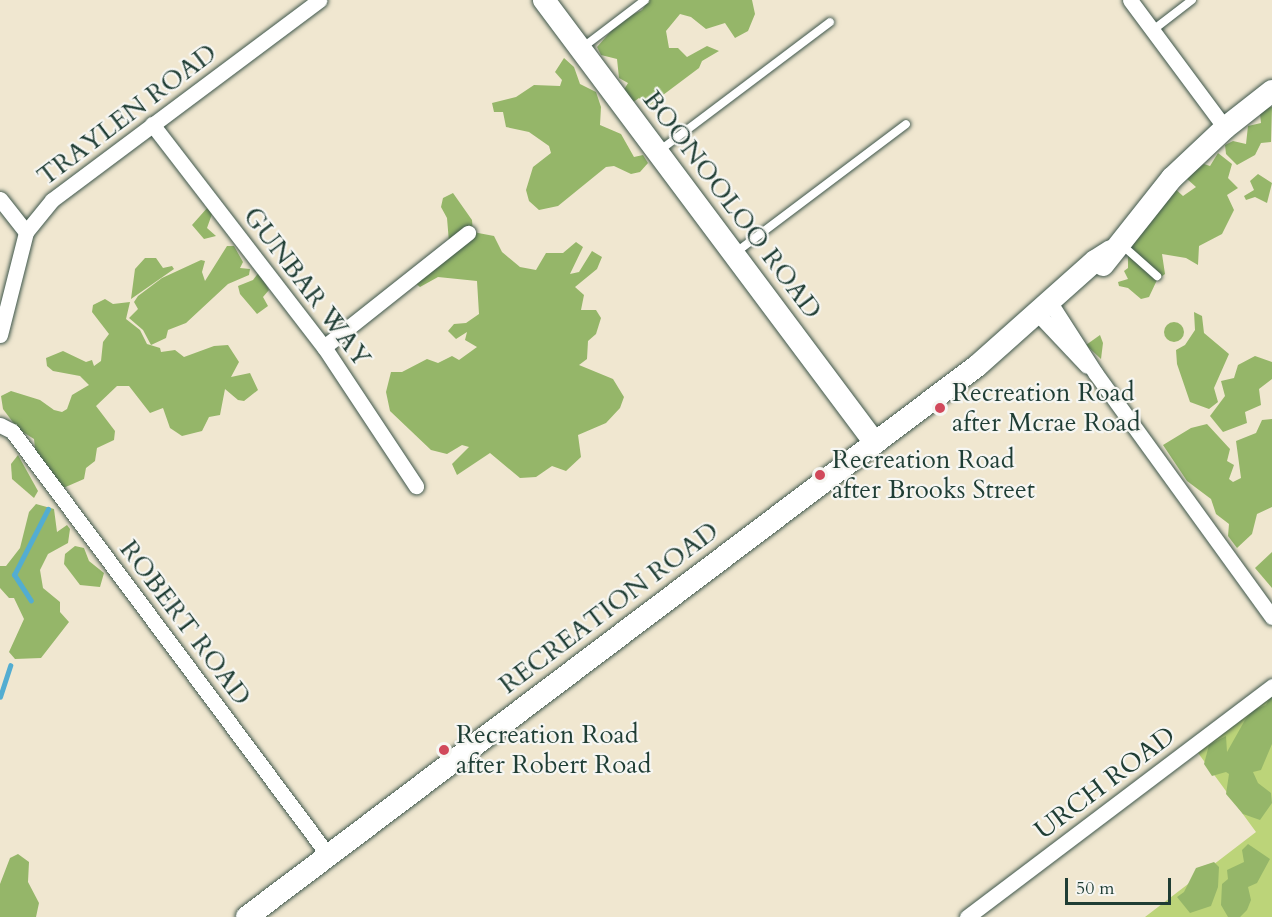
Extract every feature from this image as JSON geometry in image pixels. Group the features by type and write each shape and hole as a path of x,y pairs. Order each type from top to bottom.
{"street":[{"name":"TRAYLEN ROAD","path":"0,335 26,232 52,200 319,0"},
{"name":"BOONOOLOO ROAD","path":"544,0 874,443"},
{"path":"1131,0 1225,128"},
{"name":"RECREATION ROAD","path":"247,917 1048,314 1095,261 1115,247 1172,178 1225,128 1272,91"},
{"name":"GUNBAR WAY","path":"152,124 324,347 416,486"},
{"path":"0,199 26,232"},
{"path":"324,347 468,233"},
{"path":"1048,314 1096,374 1272,617"},
{"name":"ROBERT ROAD","path":"0,425 12,431 328,855"},
{"path":"1192,504 1212,522 1271,600"},
{"name":"URCH ROAD","path":"967,917 1272,686"}],"lane":[{"path":"581,50 645,0"},
{"path":"1153,30 1192,0"},
{"path":"657,153 830,22"},
{"path":"733,255 906,124"},
{"path":"1115,247 1157,276"}],"green space":[{"path":"649,0 752,0 755,14 748,31 735,38 725,23 706,29 691,17 680,14 666,31 669,48 678,48 687,57 707,46 719,51 702,61 699,68 647,107 639,98 632,103 622,93 628,83 619,78 617,59 601,55 597,47 620,21 642,10"},
{"path":"564,58 574,67 580,84 596,92 601,107 600,125 621,134 634,157 643,155 648,163 640,172 631,174 614,166 606,167 558,206 539,210 529,201 526,190 533,167 551,153 549,146 529,132 506,127 503,112 494,112 492,103 516,97 534,85 560,86 562,80 555,72"},
{"path":"1272,107 1271,142 1261,143 1255,155 1237,165 1226,154 1225,145 1233,141 1246,144 1248,126 1261,123 1260,114 1264,108"},
{"path":"1218,153 1232,164 1228,178 1238,188 1227,195 1234,210 1222,234 1199,246 1198,265 1186,258 1162,254 1165,274 1157,280 1149,297 1141,299 1128,288 1119,286 1118,282 1128,279 1124,271 1128,268 1128,247 1172,186 1183,196 1196,187 1186,178 1204,164 1210,166"},
{"path":"1258,174 1272,183 1267,203 1255,197 1246,200 1244,196 1254,190 1250,181"},
{"path":"453,193 472,220 473,232 494,236 502,252 520,267 536,270 546,253 563,253 576,242 583,247 570,274 579,272 592,251 602,257 597,269 575,287 584,295 581,310 596,310 601,318 596,334 588,341 587,359 579,365 613,379 624,397 620,408 606,423 578,435 581,457 566,471 552,466 536,477 520,478 490,453 457,475 452,464 469,447 462,445 447,454 431,450 390,411 386,392 391,372 402,372 427,359 438,363 452,356 459,360 477,347 465,340 467,332 456,339 448,331 454,324 466,323 479,314 477,281 438,277 420,287 414,282 449,242 447,218 441,207 443,198"},
{"path":"208,207 212,214 207,228 216,236 204,239 192,225"},
{"path":"227,246 234,246 243,262 240,268 250,269 249,275 228,284 186,323 168,330 166,338 151,345 143,330 129,318 138,309 134,302 138,296 162,278 201,260 205,261 202,272 205,281"},
{"path":"145,258 156,258 163,268 172,266 174,269 131,299 135,269"},
{"path":"259,272 269,290 263,297 268,306 257,314 240,294 238,286 253,280"},
{"path":"105,299 113,304 130,302 126,319 140,330 147,344 160,348 161,352 175,350 184,357 214,346 228,345 239,362 231,377 250,373 258,390 244,401 238,400 225,389 220,415 209,417 202,431 182,436 170,428 163,408 150,413 129,386 117,386 96,406 115,431 114,440 97,448 95,461 86,468 84,479 61,489 36,458 34,439 18,429 3,409 1,396 11,391 40,400 54,410 62,412 67,409 72,395 89,385 80,376 53,371 47,366 46,358 63,351 86,362 92,360 94,366 101,361 103,342 109,334 92,312 93,305"},
{"path":"1194,312 1202,316 1204,333 1229,354 1214,388 1218,402 1209,409 1190,402 1177,364 1176,350 1185,345 1195,330"},
{"path":"1174,322 1181,325 1184,332 1181,339 1174,342 1167,339 1164,332 1167,325"},
{"path":"1100,335 1103,343 1101,359 1086,345"},
{"path":"1255,356 1272,362 1272,379 1259,389 1261,405 1245,412 1247,423 1223,432 1210,416 1225,396 1221,381 1234,378 1238,365"},
{"path":"1272,419 1272,507 1257,514 1252,534 1237,548 1228,536 1229,524 1216,514 1211,499 1187,481 1163,445 1191,428 1207,424 1230,449 1227,461 1234,465 1229,479 1233,482 1241,478 1236,441 1256,433 1262,420"},
{"path":"18,455 38,491 34,498 12,479 11,464"},
{"path":"36,504 54,509 57,532 67,525 70,529 68,543 48,554 40,570 43,588 60,602 60,612 69,622 41,658 15,659 9,652 24,619 14,598 9,598 0,588 0,566 6,566 20,548 29,512"},
{"path":"75,546 84,548 89,561 104,573 100,587 80,585 64,564 65,554"},
{"path":"1272,552 1272,588 1255,568"},
{"path":"1272,686 1272,917 1145,917 1256,832 1193,746"},
{"path":"1272,693 1272,744 1261,770 1253,772 1258,783 1271,793 1272,803 1260,820 1243,814 1226,794 1229,774 1226,772 1212,776 1204,764 1209,745 1226,736 1227,752 1245,720 1252,711 1266,705"},
{"path":"1248,844 1270,859 1257,883 1248,887 1251,900 1247,910 1240,917 1228,917 1221,905 1222,884 1228,879 1227,870 1244,862 1242,850"},
{"path":"18,854 29,862 28,882 39,903 36,917 0,917 0,884 10,858"},
{"path":"1214,862 1219,867 1218,887 1211,906 1190,913 1177,897 1184,892 1196,868"}],"waterway":[{"path":"31,601 14,575 48,509"},
{"path":"0,697 10,666"}],"place":[{"name":"Recreation Road after Mcrae Road","path":"940,408"},
{"name":"Recreation Road after Brooks Street","path":"820,475"},
{"name":"Recreation Road after Robert Road","path":"444,750"}]}
